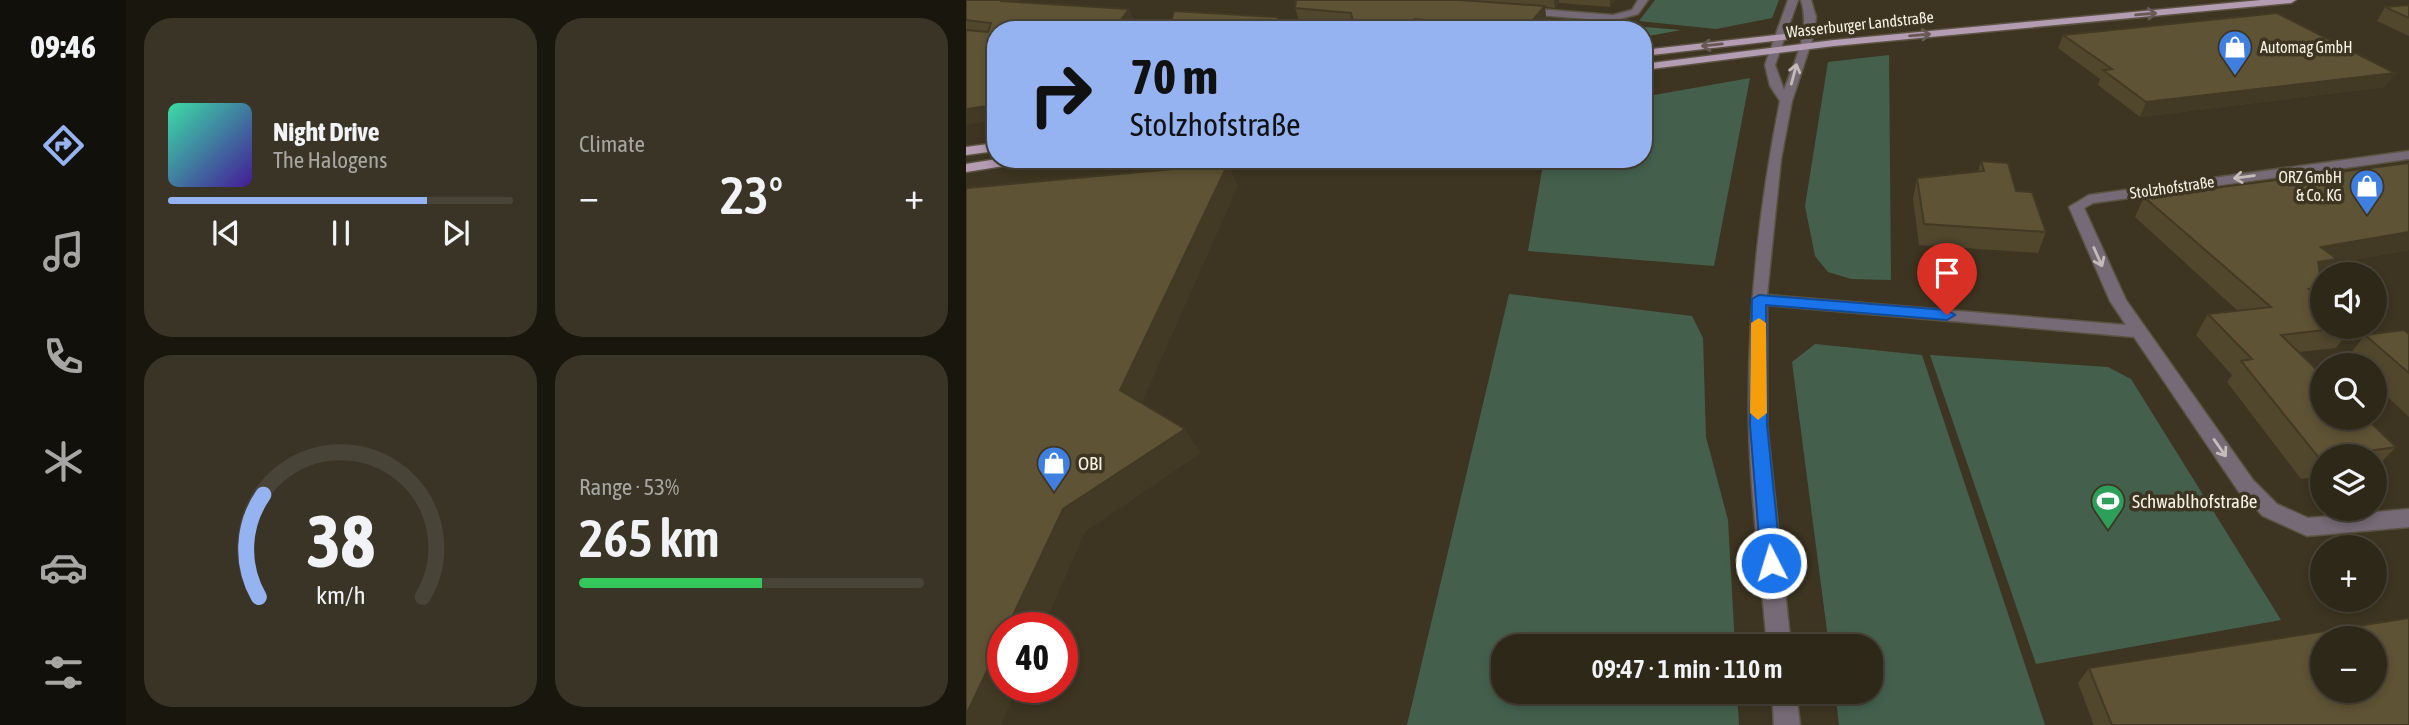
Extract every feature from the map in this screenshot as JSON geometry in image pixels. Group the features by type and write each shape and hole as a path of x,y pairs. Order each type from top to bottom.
{"main road":[{"name":"Wasserburger Landstraße","path":"1652,52 1809,34 2178,0"},
{"name":"Wasserburger Landstraße","path":"1652,66 1803,47 2291,0"},
{"path":"966,151 987,148"},
{"path":"966,168 987,165"}],"street":[{"path":"1507,10 1613,18 1635,12 1643,0"},
{"path":"1786,102 1776,86 1770,65 1793,0"},
{"path":"1778,634 1758,425 1759,299 1775,159 1786,102 1809,34 1811,17 1806,0"},
{"name":"Stolzhofstraße","path":"2409,155 2090,199 2076,207 2118,301 2246,486 2270,510 2307,527 2409,518"},
{"path":"1759,299 2139,332"},
{"path":"1785,704 1787,725"}],"green space":[{"path":"1655,0 1779,0 1772,18 1716,29 1639,21"},
{"path":"1652,28 1681,30 1652,35"},
{"path":"1889,55 1891,280 1851,279 1828,272 1815,256 1805,206 1828,62"},
{"path":"1750,78 1714,266 1528,251 1542,168 1652,168 1652,95"},
{"path":"1509,294 1692,316 1703,338 1706,437 1728,520 1734,634 1491,634 1491,704 1738,704 1739,725 1407,725"},
{"path":"1815,344 1922,355 2045,725 1839,725 1837,704 1883,704 1883,634 1827,634 1792,362"},
{"name":"Schwablhofstraße","path":"1930,355 2108,367 2131,379 2281,620 2036,664"}],"building":[{"path":"966,0 1129,9 1120,21 987,23 966,20"},
{"path":"1296,0 1460,0 1545,6 1532,21 1353,21 1351,13 1295,8"},
{"path":"2409,5 2409,18 2385,7"},
{"path":"1174,11 1278,17 1278,21 1171,21"},
{"name":"Automag GmbH","path":"2277,13 2395,73 2146,102 2103,70 2112,69 2063,35"},
{"path":"966,30 987,32 987,106 966,109"},
{"path":"1981,161 2008,163 2016,191 2032,192 2046,232 1924,224 1917,178 1984,171"},
{"path":"2409,163 2409,232 2321,247 2337,259 2310,262 2310,332 2281,335 2310,363 2310,430 2378,430 2396,447 2387,448 2387,444 2310,444 2310,447 2241,361 2252,359 2208,314 2271,307 2144,197"},
{"name":"OBI","path":"1184,168 1226,168 1120,390 1185,429 1063,509 1015,612 987,612 987,671 966,715 966,189"},
{"path":"2404,330 2409,334 2409,373 2370,339 2387,339 2387,332"},
{"path":"2409,618 2409,725 2112,725 2089,668 2310,633 2310,703 2387,703 2387,626 2358,626"}],"slow traffic":[{"path":"1758,413 1759,323"}],"place":[{"name":"Automag GmbH","path":"2235,77"},
{"name":"ORZ GmbH & Co. KG","path":"2367,216"},
{"name":"OBI","path":"1054,493"},
{"name":"Schwablhofstraße","path":"2108,531"}],"route":[{"path":"1771,563 1758,425 1759,299 1947,315"}]}
